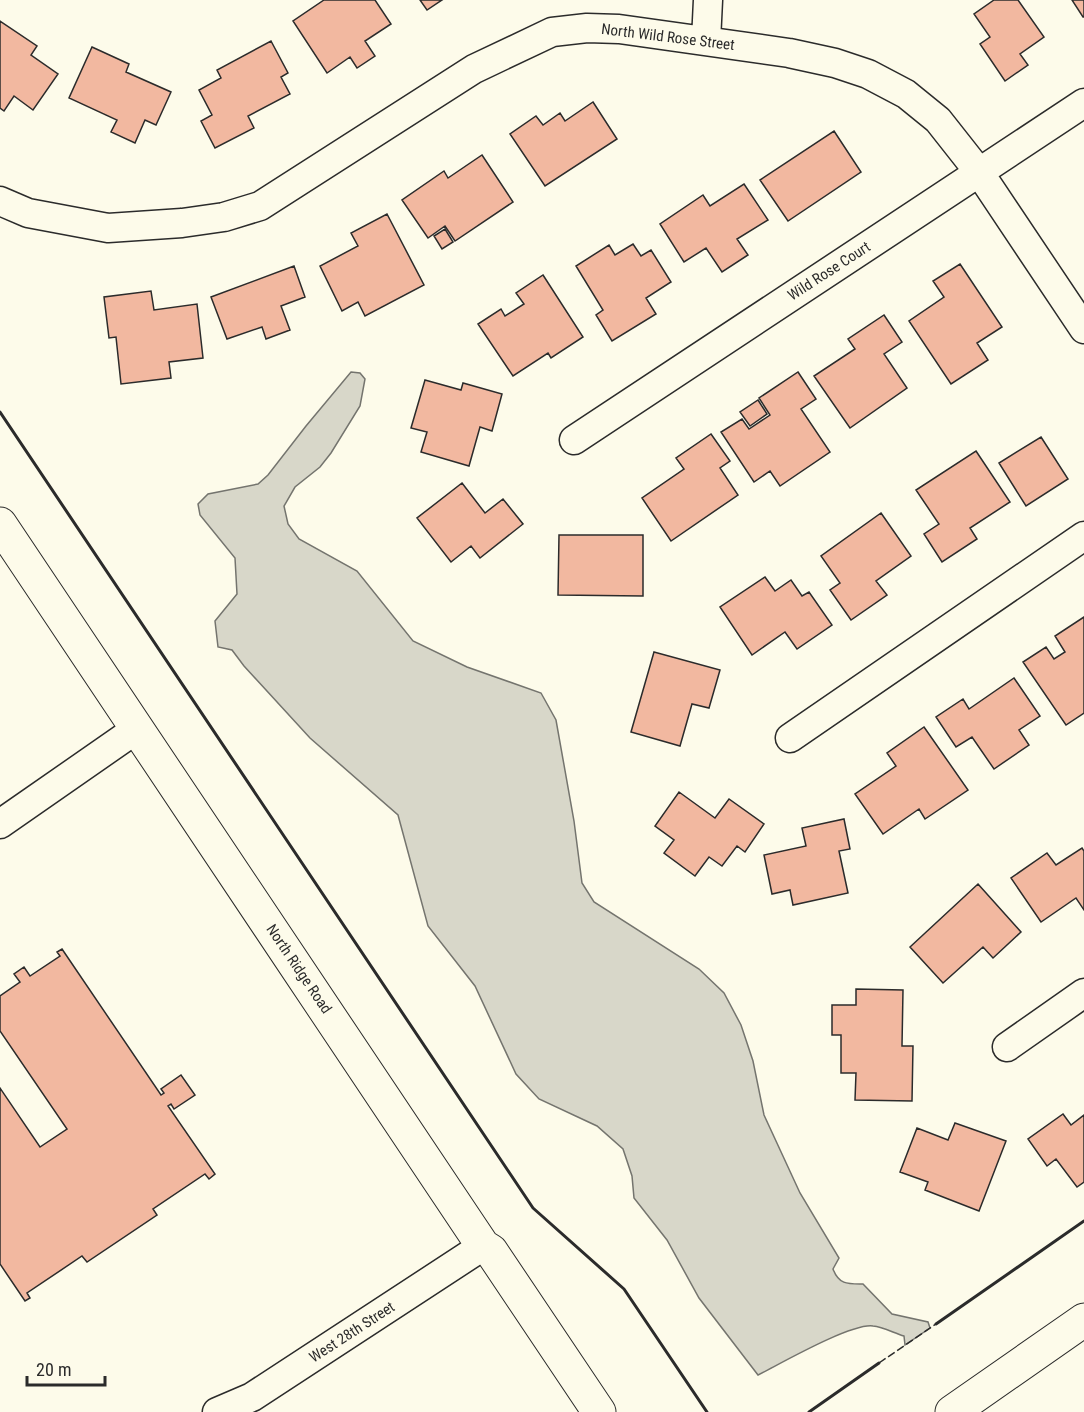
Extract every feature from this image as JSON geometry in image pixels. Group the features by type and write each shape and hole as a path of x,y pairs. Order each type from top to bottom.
{"main road":[{"name":"North Ridge Road","path":"0,524 483,1245 491,1251 599,1412"},
{"path":"952,1412 1084,1320"}],"street":[{"path":"706,41 708,0"},
{"name":"North Wild Rose Street","path":"0,201 28,213 108,228 182,224 224,217 260,206 474,69 552,32 586,28 619,29 789,52 835,63 868,75 906,94 938,120 979,172 1084,329"},
{"name":"Wild Rose Court","path":"574,440 1084,103"},
{"path":"790,738 1084,537"},
{"path":"0,824 138,728"},
{"path":"1007,1047 1084,993"},
{"name":"West 28th Street","path":"217,1412 252,1397 483,1245"}],"shaded area":[{"path":"351,372 360,373 365,379 360,406 320,467 295,487 284,506 288,524 299,539 357,571 413,641 467,667 541,693 556,720 574,821 582,883 594,902 699,969 724,993 741,1025 753,1061 764,1115 800,1193 839,1258 833,1269 835,1274 841,1281 863,1284 892,1314 928,1322 930,1328 905,1345 904,1336 873,1326 863,1327 833,1337 758,1375 699,1298 667,1240 634,1198 632,1176 623,1149 597,1126 539,1099 516,1074 475,986 428,926 398,815 310,738 232,650 218,647 215,621 237,594 235,558 200,515 198,504 208,494 258,484 268,475"}],"building":[{"path":"324,0 375,0 391,24 365,41 375,56 357,68 350,57 327,73 293,21"},
{"path":"420,0 442,0 427,10"},
{"path":"994,0 1018,0 1044,37 1020,54 1028,65 1005,81 980,44 990,37 974,14"},
{"path":"1072,0 1084,0 1084,17 1083,17"},
{"path":"0,21 37,46 31,55 58,74 33,110 14,96 4,111 0,108"},
{"path":"271,41 288,73 281,77 290,94 248,116 254,128 215,148 201,121 212,115 199,90 221,78 217,70"},
{"path":"92,47 129,64 126,72 171,92 156,125 145,120 135,143 111,132 117,120 69,98"},
{"path":"593,102 617,139 545,186 510,134 536,116 543,125 560,113 565,121"},
{"path":"834,131 861,172 788,221 760,180"},
{"path":"482,155 513,202 455,241 445,226 428,238 402,200 444,171 448,178"},
{"path":"744,184 768,220 737,239 748,255 722,272 706,248 684,262 660,224 703,195 710,206"},
{"path":"387,214 424,285 365,316 358,302 342,311 320,266 358,246 351,233"},
{"path":"445,229 453,242 442,249 434,236"},
{"path":"633,244 641,256 651,250 671,282 646,298 656,314 612,341 596,315 603,310 576,266 609,245 615,255"},
{"path":"960,264 1002,327 977,343 988,360 951,384 909,321 944,297 933,281"},
{"path":"294,266 305,297 281,306 290,330 266,339 262,327 227,339 211,297"},
{"path":"543,275 583,337 551,358 548,353 513,376 478,324 501,309 505,316 524,304 516,293"},
{"path":"151,291 154,310 197,304 203,358 169,362 171,378 121,384 116,337 109,338 104,297"},
{"path":"884,315 902,342 884,354 907,388 850,428 814,376 855,349 848,339"},
{"path":"798,372 816,399 801,409 830,452 780,486 770,471 754,482 721,432 742,419 749,429 770,415 759,398"},
{"path":"425,380 461,390 463,383 502,394 492,431 480,427 469,466 421,452 427,432 411,428"},
{"path":"758,400 767,414 750,426 740,412"},
{"path":"711,434 730,461 720,468 738,495 671,541 642,498 684,469 676,458"},
{"path":"1041,437 1068,479 1026,506 999,463"},
{"path":"976,451 1010,502 970,528 977,539 942,562 924,534 939,524 916,490"},
{"path":"462,483 485,513 503,499 523,524 480,558 471,546 451,562 417,518"},
{"path":"881,513 911,556 876,581 887,595 851,620 830,590 840,583 821,556"},
{"path":"559,535 643,535 643,596 558,595"},
{"path":"765,577 775,591 791,580 802,596 809,592 832,625 797,649 785,632 752,655 720,607"},
{"path":"1084,617 1084,713 1066,725 1023,662 1046,647 1054,659 1065,652 1055,636"},
{"path":"654,652 720,670 709,708 692,704 680,746 631,732"},
{"path":"1014,678 1040,716 1019,730 1029,745 994,769 972,737 956,747 936,717 963,699 969,709"},
{"path":"924,727 968,790 925,819 919,809 883,834 855,794 896,766 887,753"},
{"path":"679,792 715,818 729,799 764,824 745,852 737,846 722,866 709,857 695,876 664,853 674,840 655,826"},
{"path":"844,819 850,849 839,851 848,893 793,905 790,890 772,894 764,855 806,846 802,828"},
{"path":"1082,848 1084,851 1084,910 1076,898 1041,922 1011,878 1047,853 1056,865"},
{"path":"978,884 1021,932 993,958 983,947 943,983 910,947"},
{"path":"62,949 161,1095 164,1093 161,1089 181,1075 195,1095 174,1109 171,1104 168,1106 215,1174 209,1179 205,1174 153,1209 157,1215 87,1262 82,1256 27,1293 30,1298 25,1301 0,1264 0,1088 40,1147 67,1129 0,1031 0,996 20,982 14,974 24,967 30,976 60,956 57,952"},
{"path":"856,989 903,990 902,1046 913,1046 912,1101 855,1100 856,1073 841,1073 841,1035 832,1035 832,1005 856,1005"},
{"path":"1063,1114 1071,1125 1084,1115 1084,1182 1077,1187 1056,1159 1047,1166 1028,1139"},
{"path":"955,1123 1006,1141 979,1211 925,1190 928,1182 900,1172 917,1128 948,1140"}],"fence":[{"path":"879,1363 936,1324"}],"wall":[{"path":"0,412 533,1208 624,1289 707,1412"},
{"path":"936,1324 1084,1221"},
{"path":"809,1412 879,1363"}]}
